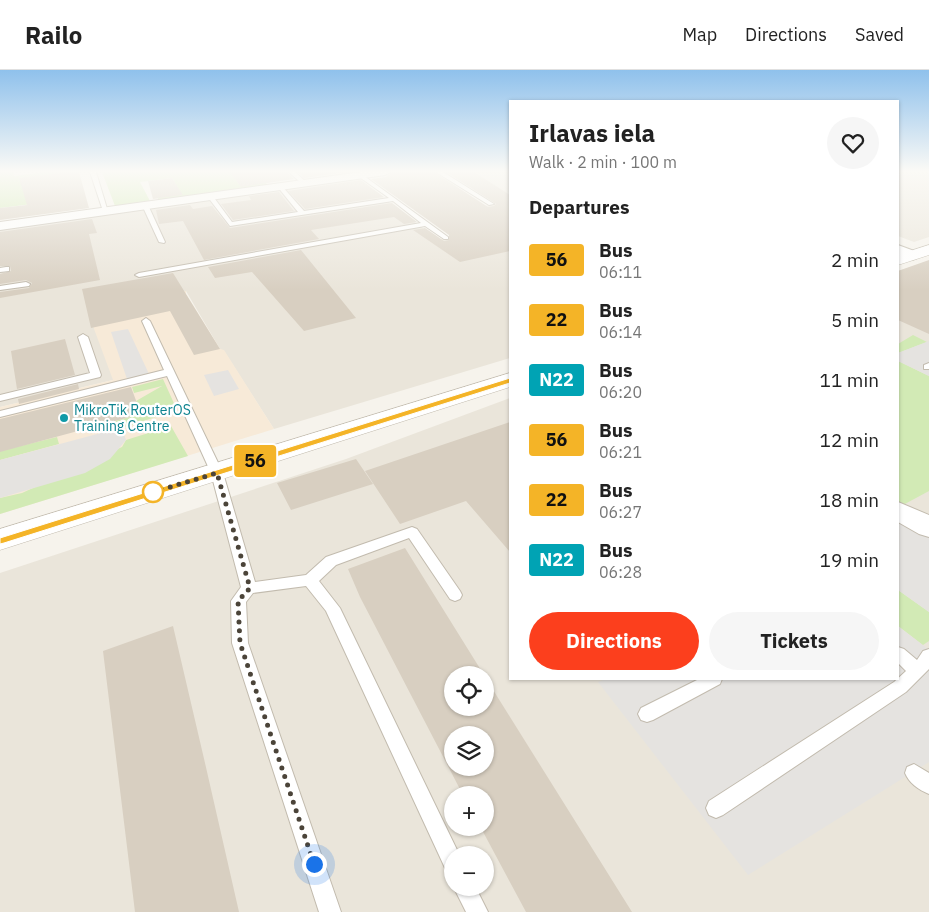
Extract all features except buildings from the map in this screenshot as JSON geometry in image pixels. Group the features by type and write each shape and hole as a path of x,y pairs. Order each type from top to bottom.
{"street":[{"path":"0,226 104,211"},
{"path":"902,255 929,250"},
{"path":"0,540 509,380"},
{"path":"899,512 929,527"}],"lane":[{"path":"148,211 162,242"},
{"path":"221,211 230,224 313,211"},
{"path":"410,211 446,238"},
{"path":"138,275 426,224"},
{"path":"0,288 26,284"},
{"path":"146,321 217,473 250,588"},
{"path":"0,398 96,375 83,337"},
{"path":"0,414 170,372"},
{"path":"330,912 240,643 238,601 250,588 310,580 331,561 412,532 455,596"},
{"path":"310,580 332,608 445,846"},
{"path":"899,655 918,671"},
{"path":"716,808 900,687 918,671 929,656"},
{"path":"647,714 712,680"},
{"path":"914,773 929,785"},
{"path":"469,896 477,912"}],"shaded area":[{"path":"132,211 401,211 438,240 452,237 427,211 509,211 509,358 274,429 224,351 220,349 186,291 113,380 0,407 0,230"},
{"path":"899,211 929,211 929,237 914,242 899,236"},
{"path":"929,261 929,912 0,912 0,573 346,459 509,398 509,680 899,680 899,271"},
{"path":"186,291 186,294 220,349 224,350 274,429 0,514 0,407 113,380 87,310"},
{"path":"128,329 149,374 127,379 111,332"},
{"path":"929,341 929,376 899,361 899,353"},
{"path":"228,370 239,389 214,396 204,375"},
{"path":"98,428 122,428 126,440 110,459 85,473 0,498 0,460 101,433"},
{"path":"899,518 929,535 929,612 899,591"},
{"path":"899,627 929,650 929,762 748,875 598,682 603,680 899,680"}],"green space":[{"path":"913,335 927,342 899,353 899,343"},
{"path":"899,361 929,376 929,491 903,505 899,503"},
{"path":"163,379 177,410 122,428 98,428 97,426 141,414 136,401 162,386 134,393 132,387"},
{"path":"171,426 188,456 0,514 0,498 22,493 122,447 126,440"},
{"path":"57,437 59,444 0,460 0,451"},
{"path":"899,591 929,612 929,641 923,645 899,627"}],"bus line":[{"name":"56","path":"0,540 509,380"}],"place":[{"name":"MikroTik RouterOS Training Centre","path":"64,418"}],"route":[{"path":"153,492 217,473 250,588 238,601 240,643 314,864"}]}
